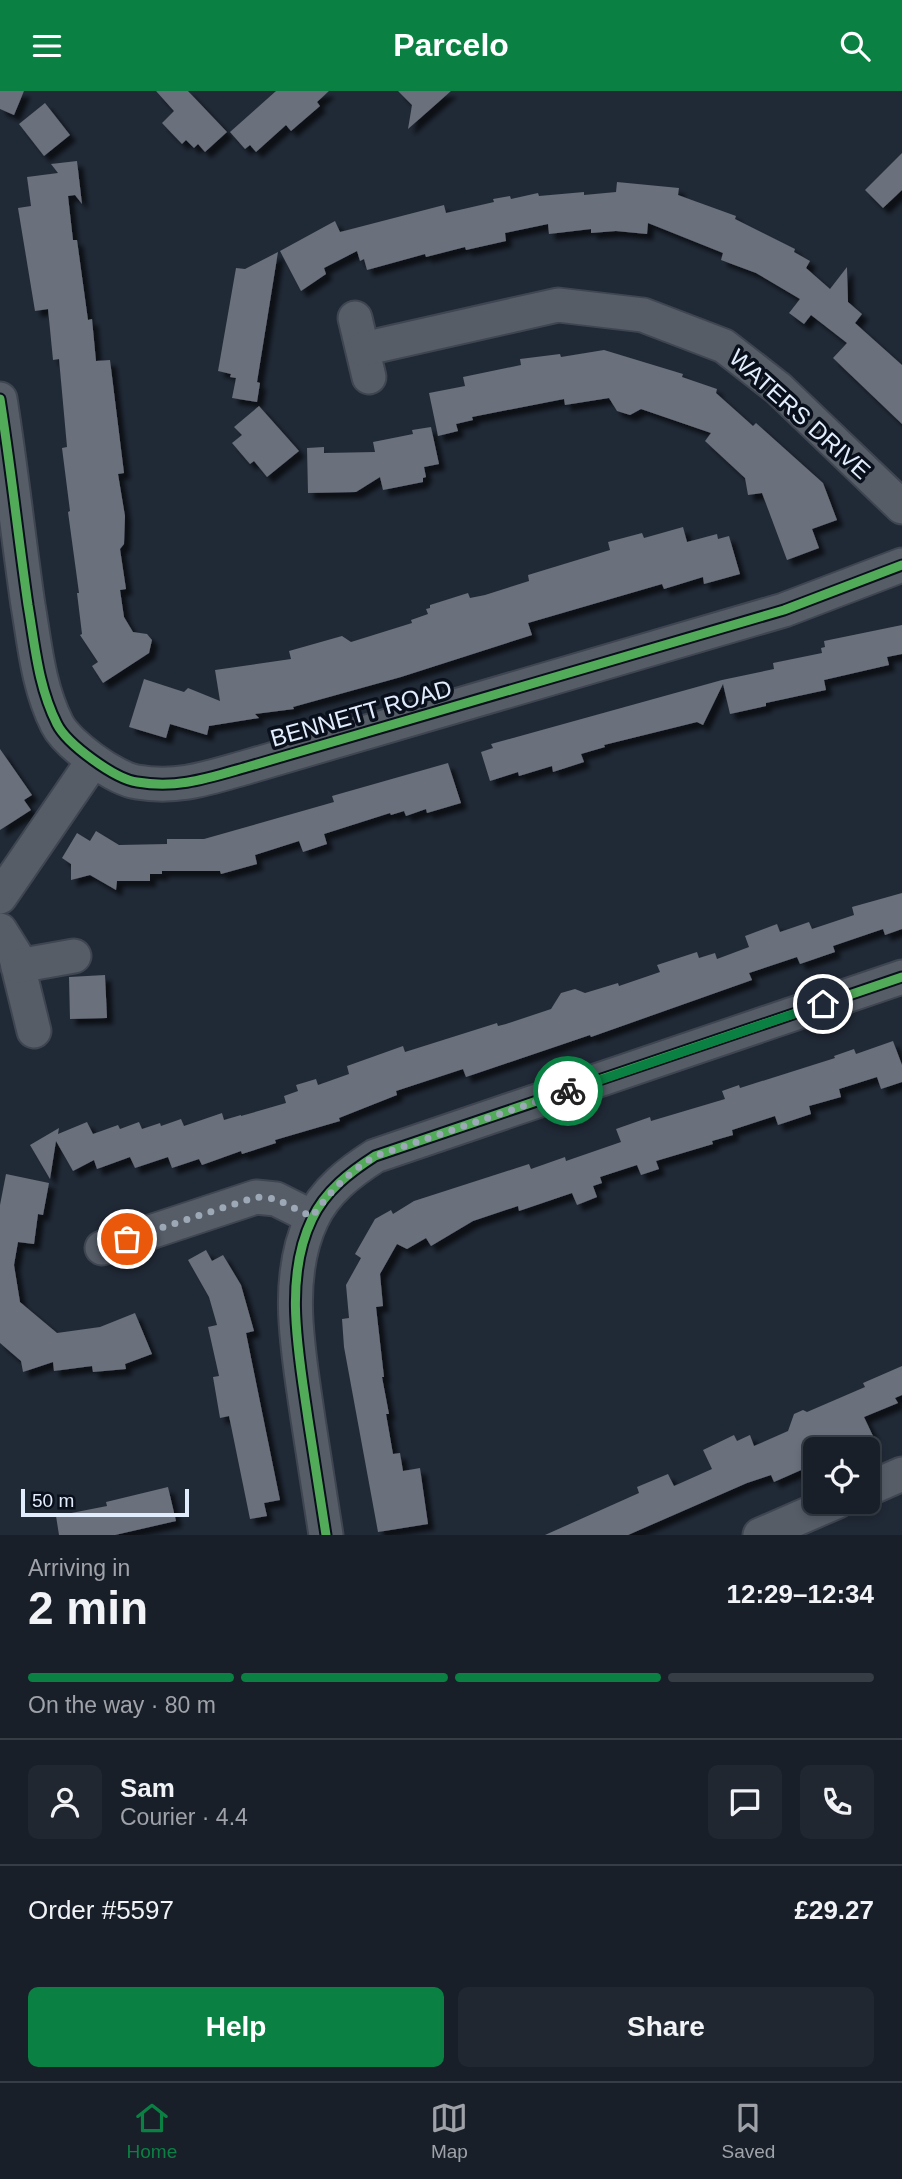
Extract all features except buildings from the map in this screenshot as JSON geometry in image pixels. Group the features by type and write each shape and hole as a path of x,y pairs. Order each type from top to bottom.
{"street":[{"name":"WATERS DRIVE","path":"362,348 558,305 643,315 724,346 778,388 902,507"},
{"name":"BENNETT ROAD","path":"0,399 9,459 7,508 41,687 58,727 93,761 135,782 185,784 784,610 902,565"},
{"path":"0,897 93,761"},
{"path":"0,930 15,954 34,1031"},
{"path":"18,966 74,956"},
{"path":"326,1535 303,1381 297,1328 296,1276 300,1248 312,1217 331,1190 352,1171 375,1156 902,977"},
{"path":"102,1248 256,1197 276,1199 312,1217"},
{"path":"880,1484 902,1474"},
{"path":"760,1535 808,1514"}],"cycle path":[{"path":"0,399 35,651 51,710 62,732 81,750 105,768 137,782 180,783 219,775 784,610 902,565"},
{"path":"326,1535 301,1369 296,1292 303,1242 312,1219 339,1183 375,1156 902,977"}],"way so far":[{"path":"127,1239 256,1197 276,1199 312,1217 331,1190 352,1171 375,1156 568,1091"}],"route":[{"path":"568,1091 823,1004"}]}
